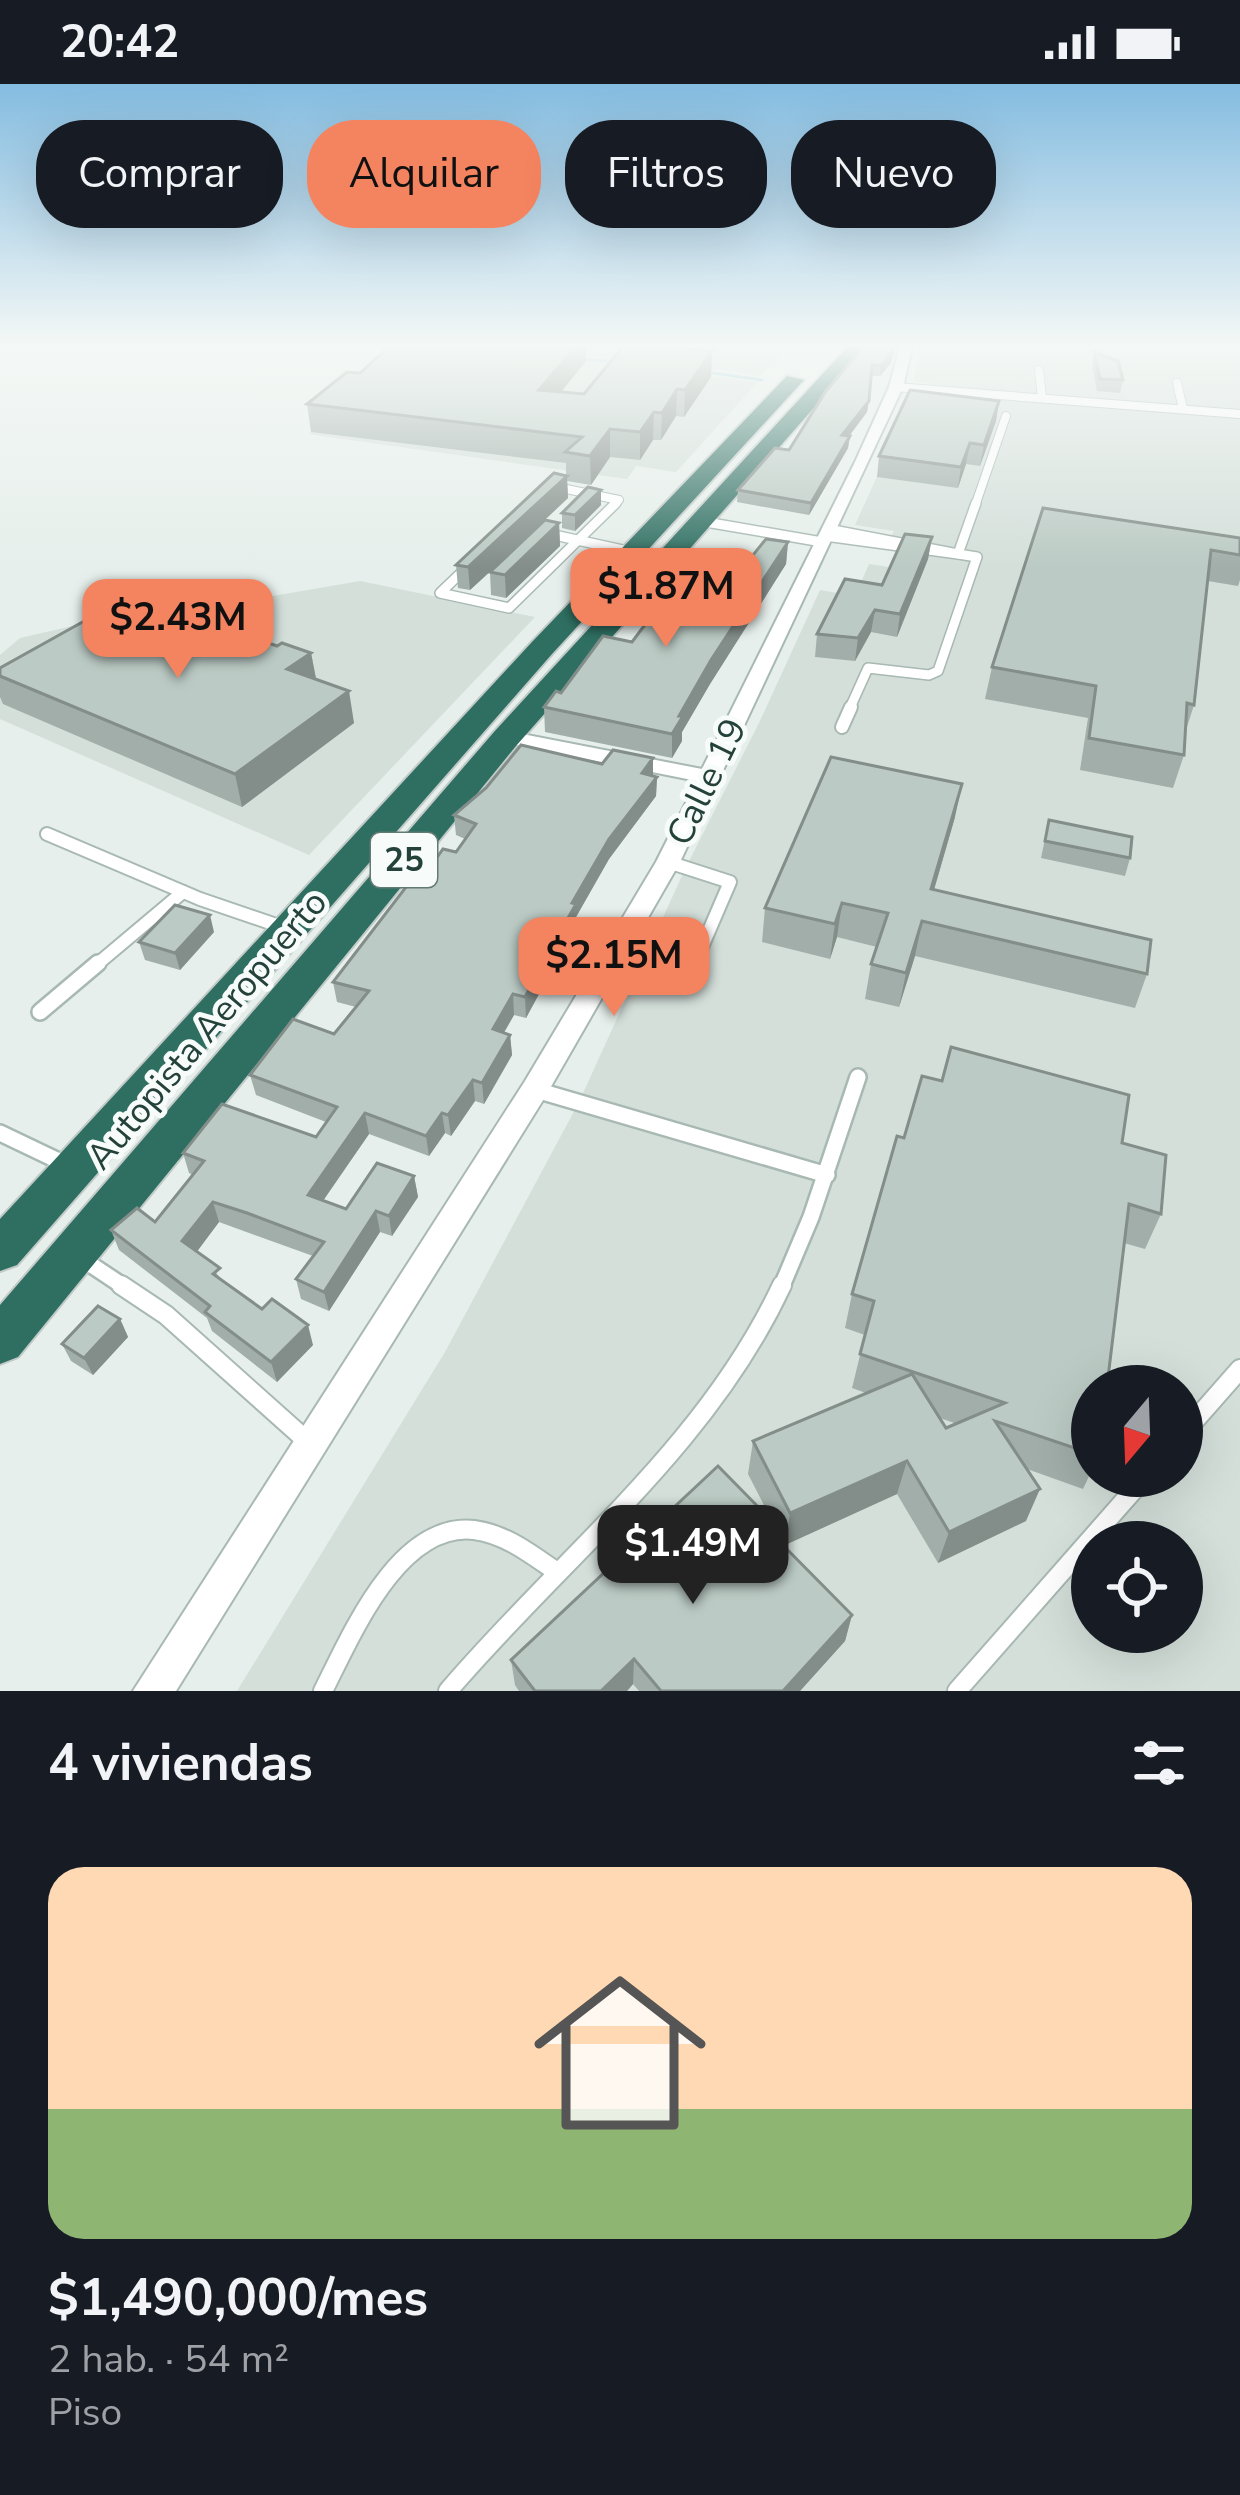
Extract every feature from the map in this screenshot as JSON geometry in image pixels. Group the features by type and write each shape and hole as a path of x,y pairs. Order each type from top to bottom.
{"highway":[{"name":"Autopista Aeropuerto","path":"0,1251 758,418"},
{"name":"Autopista Aeropuerto","path":"0,1341 507,736 792,418"}],"street":[{"name":"Calle 19","path":"153,1691 535,1090 668,862 881,418"},
{"path":"507,736 709,777"}],"lane":[{"path":"958,554 1005,418"},
{"path":"553,486 587,492 619,500 509,608 445,596 441,590 553,486"},
{"path":"572,506 587,492"},
{"path":"530,547 558,520"},
{"path":"698,521 976,557 938,671 929,675 868,668 842,727"},
{"path":"544,533 632,552"},
{"path":"471,602 486,588"},
{"path":"47,834 183,892 290,929"},
{"path":"668,862 730,882 702,947"},
{"path":"40,1012 183,892"},
{"path":"448,1691 692,1431 732,1375 800,1256 858,1077"},
{"path":"535,1090 827,1175"},
{"path":"0,1133 74,1168"},
{"path":"74,1255 166,1315 312,1446"},
{"path":"1203,1412 1240,1369"},
{"path":"957,1691 1128,1497"},
{"path":"323,1691 383,1577 416,1545 450,1533 490,1529 526,1546 557,1572"}],"shaded area":[{"path":"327,418 725,418 676,472 636,466 627,479 308,434"},
{"path":"903,418 1240,418 1240,1691 237,1691 445,1352 579,1102 820,590 855,596 869,564 889,567 896,551 884,549 894,531 855,525"},
{"path":"360,581 535,617 309,855 0,719 0,655 20,638 164,605 215,606"}],"building":[{"path":"424,418 650,418 640,432 610,429 590,456 565,452 582,437"},
{"path":"809,418 856,418 842,435 850,436 811,503 738,490 775,448 789,450"},
{"path":"897,418 993,418 984,445 970,443 961,467 879,456"},
{"path":"554,473 567,476 468,567 456,565"},
{"path":"588,487 601,490 575,515 562,513"},
{"path":"1043,508 1240,538 1240,555 1211,550 1194,705 1187,703 1184,755 1089,738 1096,686 992,667"},
{"path":"545,520 559,523 505,575 490,572"},
{"path":"905,534 932,537 900,614 875,610 858,638 817,634 845,579 882,585"},
{"path":"766,539 788,542 711,660 672,734 544,707 556,691 561,693 603,636 632,642 689,566 737,575"},
{"path":"141,596 277,646 282,643 311,653 287,669 349,691 235,774 0,676 0,668 113,605 120,607"},
{"path":"521,745 602,764 613,750 653,758 642,773 657,777 609,839 572,903 576,904 560,932 566,933 557,949 552,948 525,997 513,994 493,1029 510,1035 482,1083 473,1080 426,1136 365,1113 308,1195 346,1209 377,1163 414,1176 389,1216 376,1211 324,1292 296,1279 324,1242 247,1213 213,1202 182,1241 220,1268 213,1274 262,1309 272,1299 308,1325 271,1362 205,1312 210,1306 111,1230 137,1208 155,1222 204,1161 183,1153 222,1104 316,1137 337,1107 250,1075 293,1019 334,1034 369,991 333,982 426,861 433,863 443,849 456,852 476,824 454,815 486,788"},
{"path":"831,757 962,784 931,889 1151,940 1147,974 922,921 906,973 871,964 888,913 842,903 835,924 765,908"},
{"path":"1049,820 1132,837 1130,858 1045,841"},
{"path":"175,905 210,915 175,953 139,942"},
{"path":"951,1047 1129,1095 1122,1143 1166,1155 1161,1214 1129,1204 1110,1365 1071,1365 1071,1447 995,1421 1040,1489 949,1532 907,1461 790,1513 753,1441 912,1374 946,1428 1005,1403 860,1354 874,1301 852,1294 897,1136 904,1138 922,1076 942,1081"},
{"path":"98,1306 120,1319 84,1358 62,1344"},
{"path":"718,1466 775,1524 766,1528 852,1615 783,1691 661,1691 634,1659 601,1691 535,1691 511,1660"}]}
